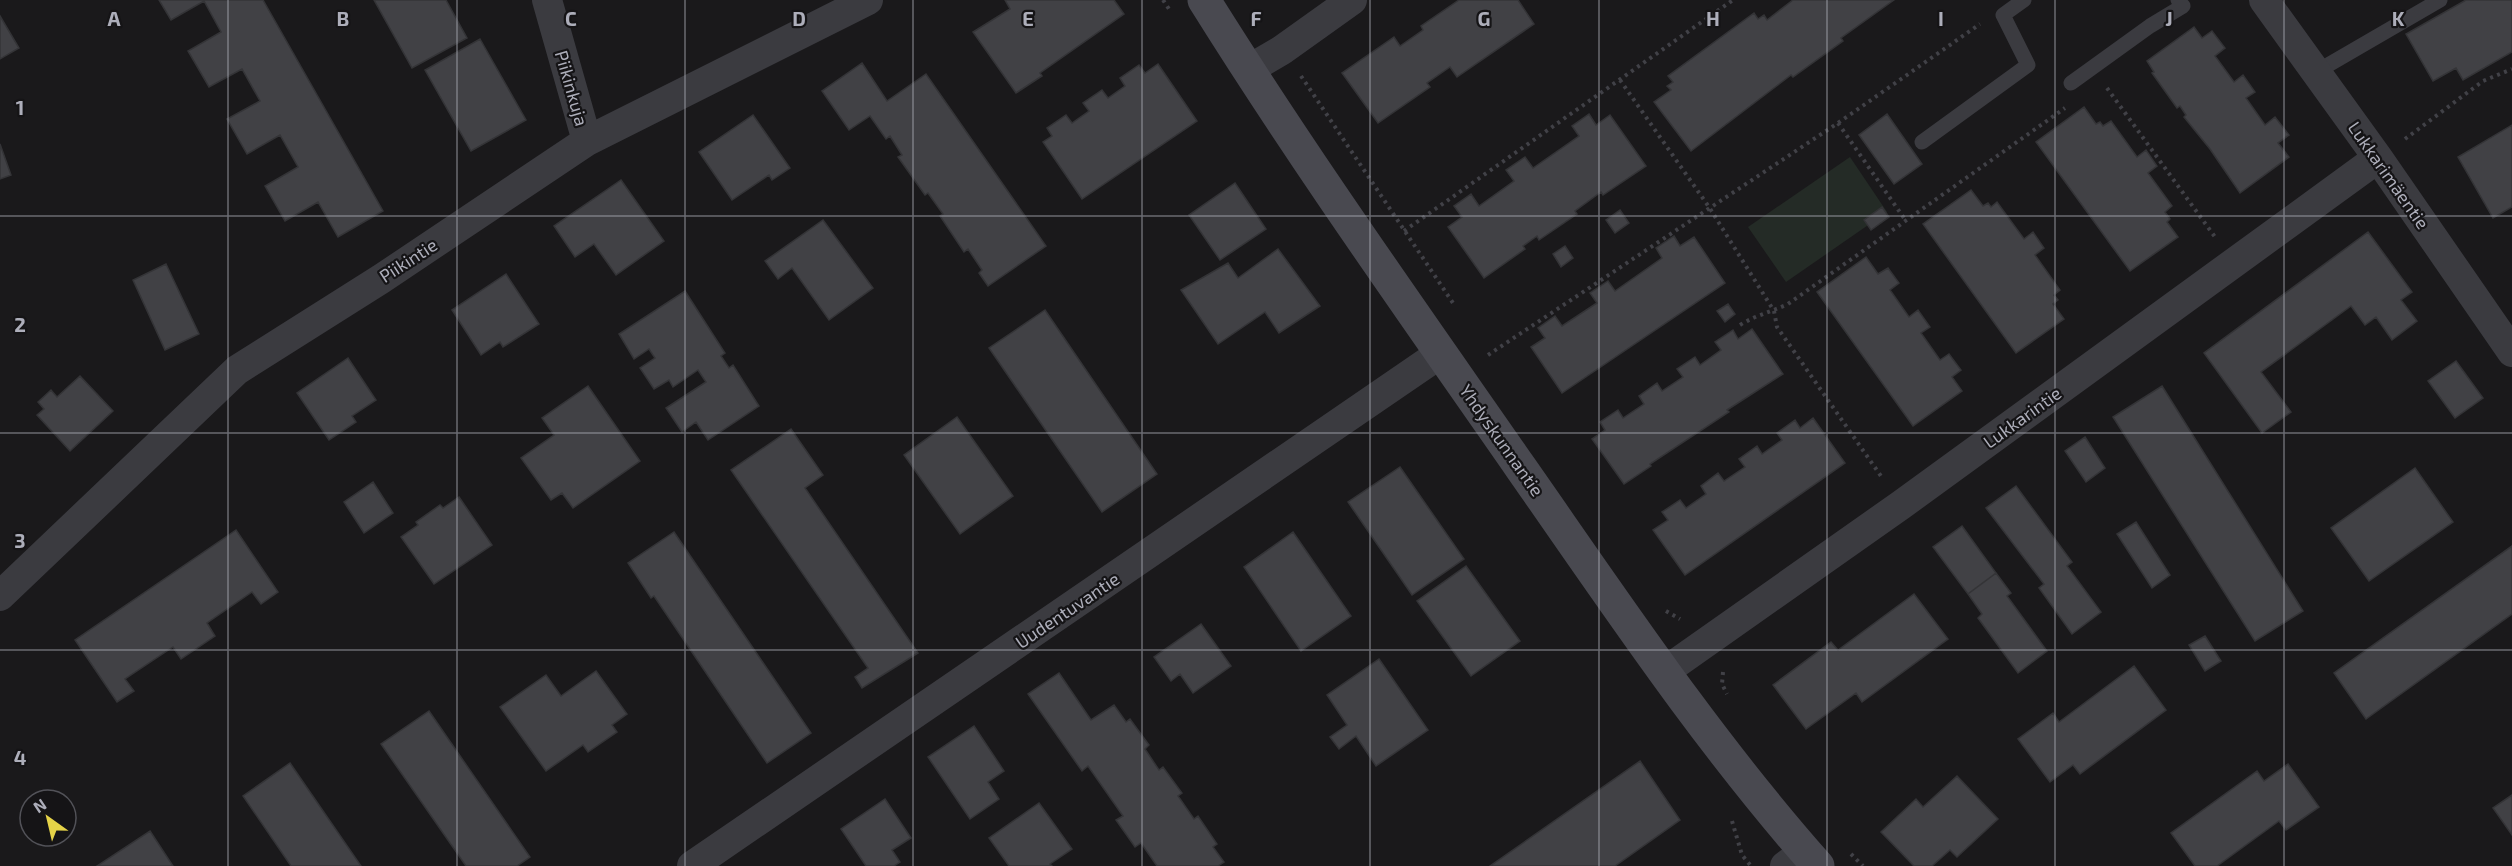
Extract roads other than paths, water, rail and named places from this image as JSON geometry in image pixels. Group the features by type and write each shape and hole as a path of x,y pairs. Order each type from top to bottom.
{"main road":[{"name":"Yhdyskunnantie","path":"1204,0 1248,70 1441,353 1664,672 1759,797 1803,861"}],"street":[{"name":"Piikinkuja","path":"547,0 587,141"},
{"name":"Piikintie","path":"0,596 237,370 352,295 381,279 587,141 868,0"},
{"path":"1248,70 1282,50 1352,0"},
{"name":"Lukkarimäentie","path":"2264,0 2378,158 2512,352"},
{"name":"Lukkarintie","path":"1664,672 1901,505 2378,158"},
{"name":"Uudentuvantie","path":"692,866 1441,353"}],"lane":[{"path":"1922,142 2028,65 2003,15 2024,0"},
{"path":"2071,82 2150,26 2183,6 2178,0"},
{"path":"2316,72 2440,0"}]}
